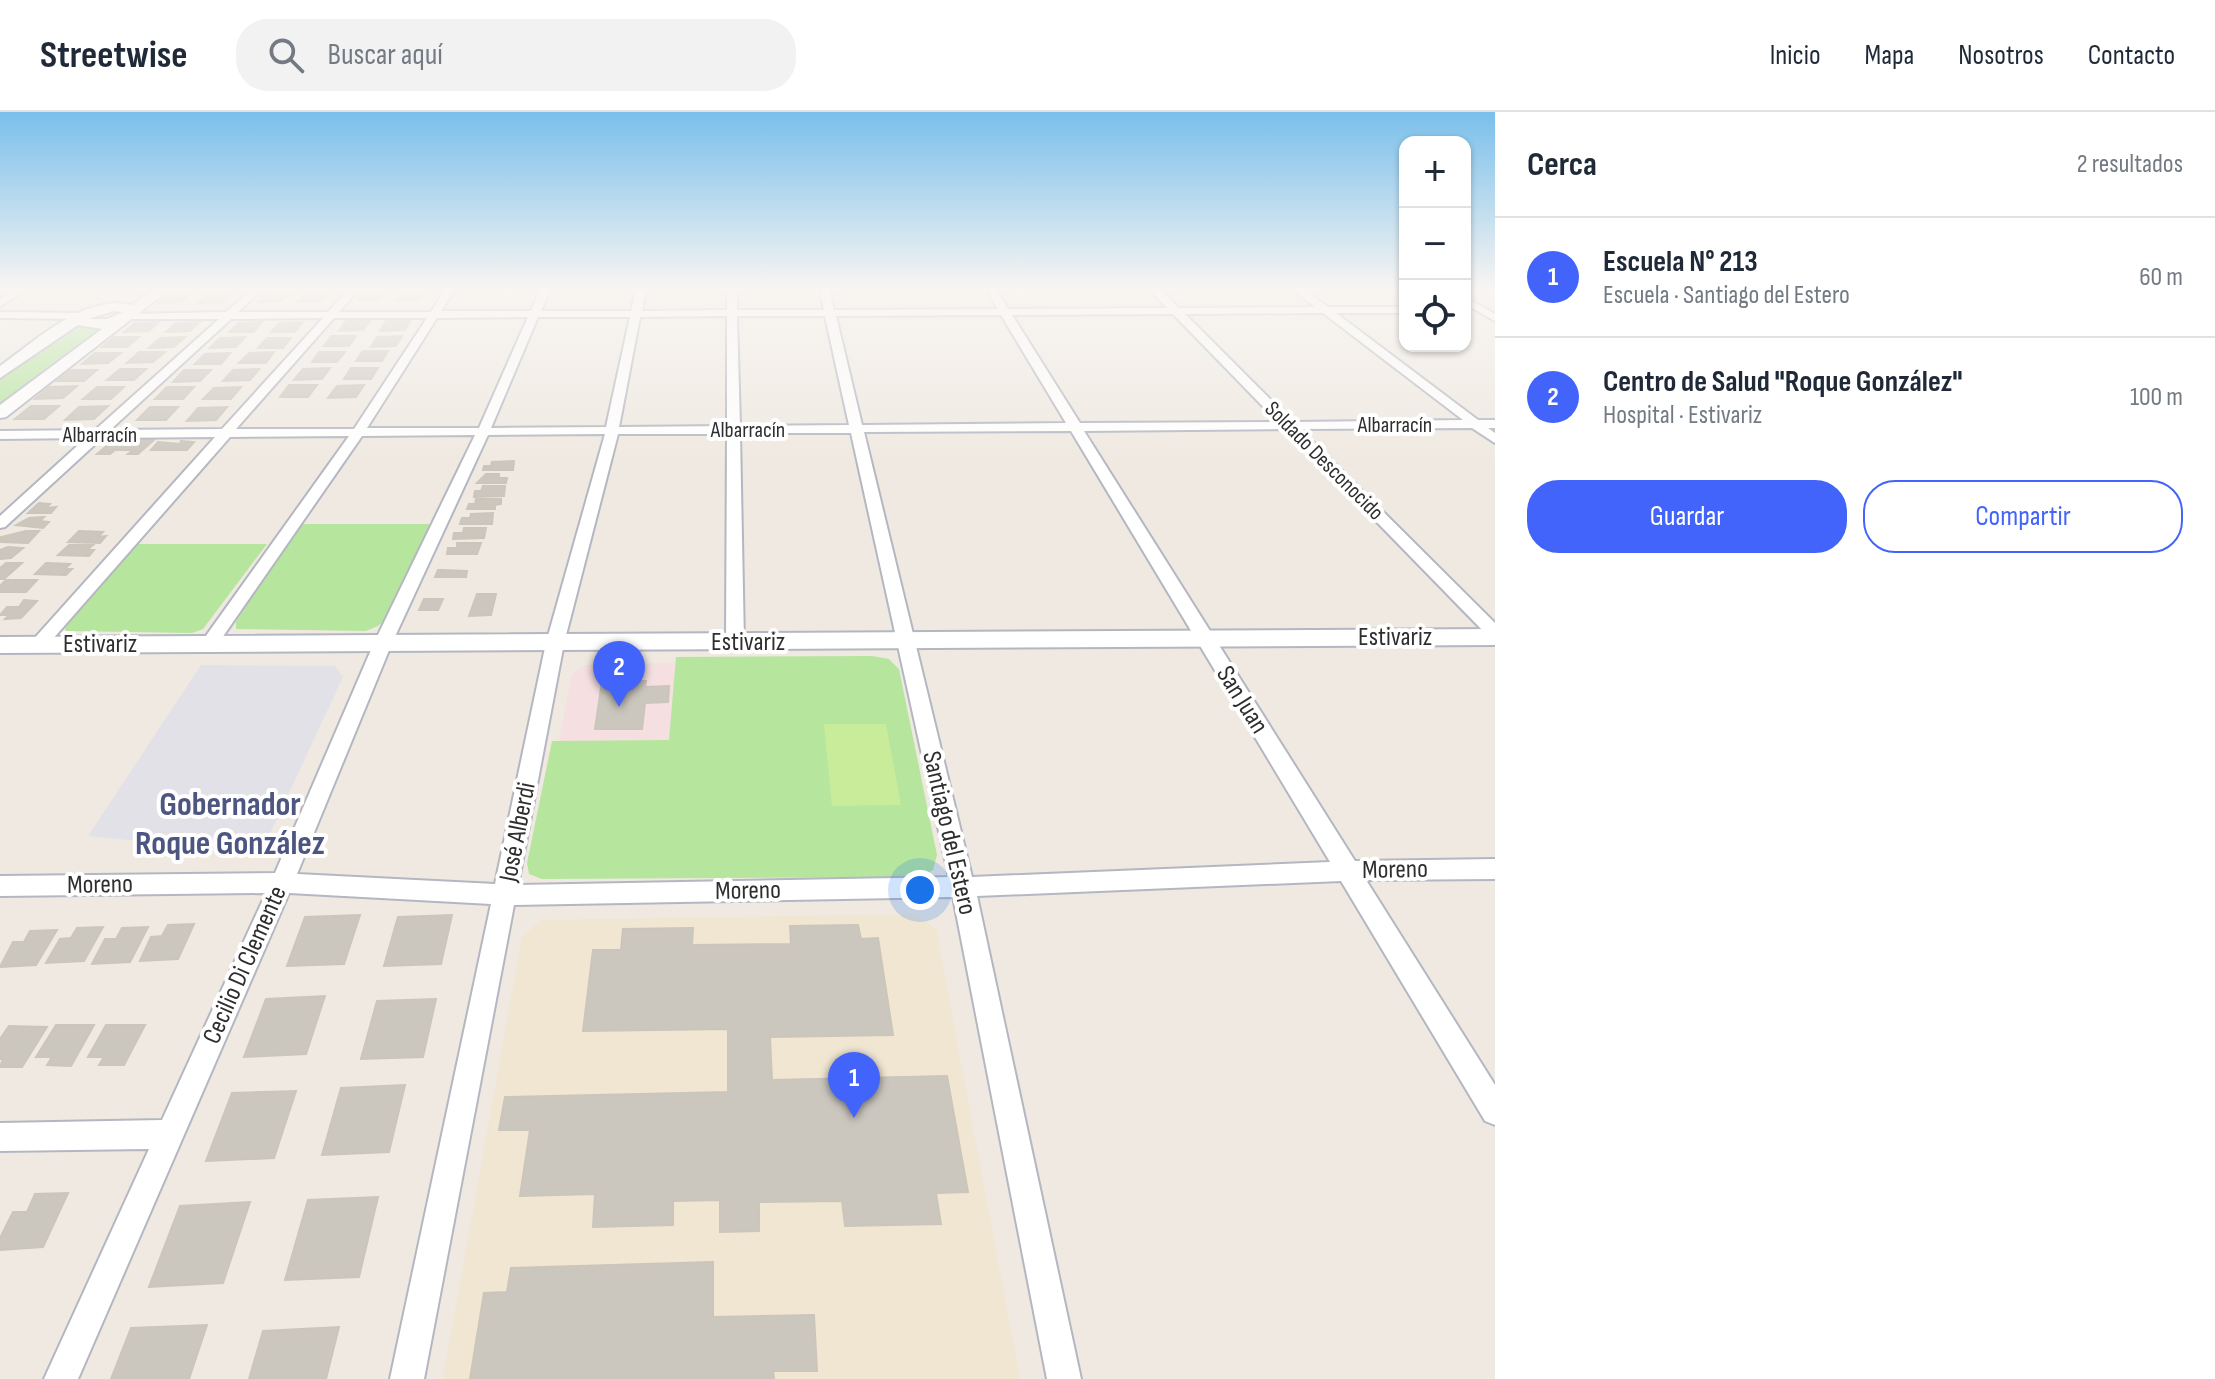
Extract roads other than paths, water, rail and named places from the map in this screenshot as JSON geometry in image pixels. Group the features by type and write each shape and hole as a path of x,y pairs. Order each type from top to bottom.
{"street":[{"path":"0,373 37,347"},
{"path":"0,413 86,347"},
{"path":"0,524 195,347"},
{"path":"38,645 303,347"},
{"path":"209,644 358,433 414,347"},
{"name":"Cecilio Di Clemente","path":"61,1379 282,883 383,643 520,347"},
{"name":"José Alberdi","path":"407,1379 555,643 612,431 631,347"},
{"path":"733,347 735,643"},
{"name":"Santiago del Estero","path":"837,347 963,887 1064,1379"},
{"name":"San Juan","path":"1026,347 1495,1111"},
{"name":"Soldado Desconocido","path":"1211,347 1495,635"},
{"path":"1374,347 1495,439"},
{"name":"Albarracín","path":"0,435 1495,424"},
{"name":"Estivariz","path":"0,645 735,643 1495,635"},
{"name":"Moreno","path":"0,886 282,883 505,895 963,887 1347,871 1495,869"},
{"path":"0,1137 170,1134"}],"place":[{"name":"Centro de Salud \"Roque González\"","path":"619,707"},
{"name":"Escuela N° 213","path":"854,1118"}],"district":[{"name":"Gobernador Roque González","path":"230,824"}]}
